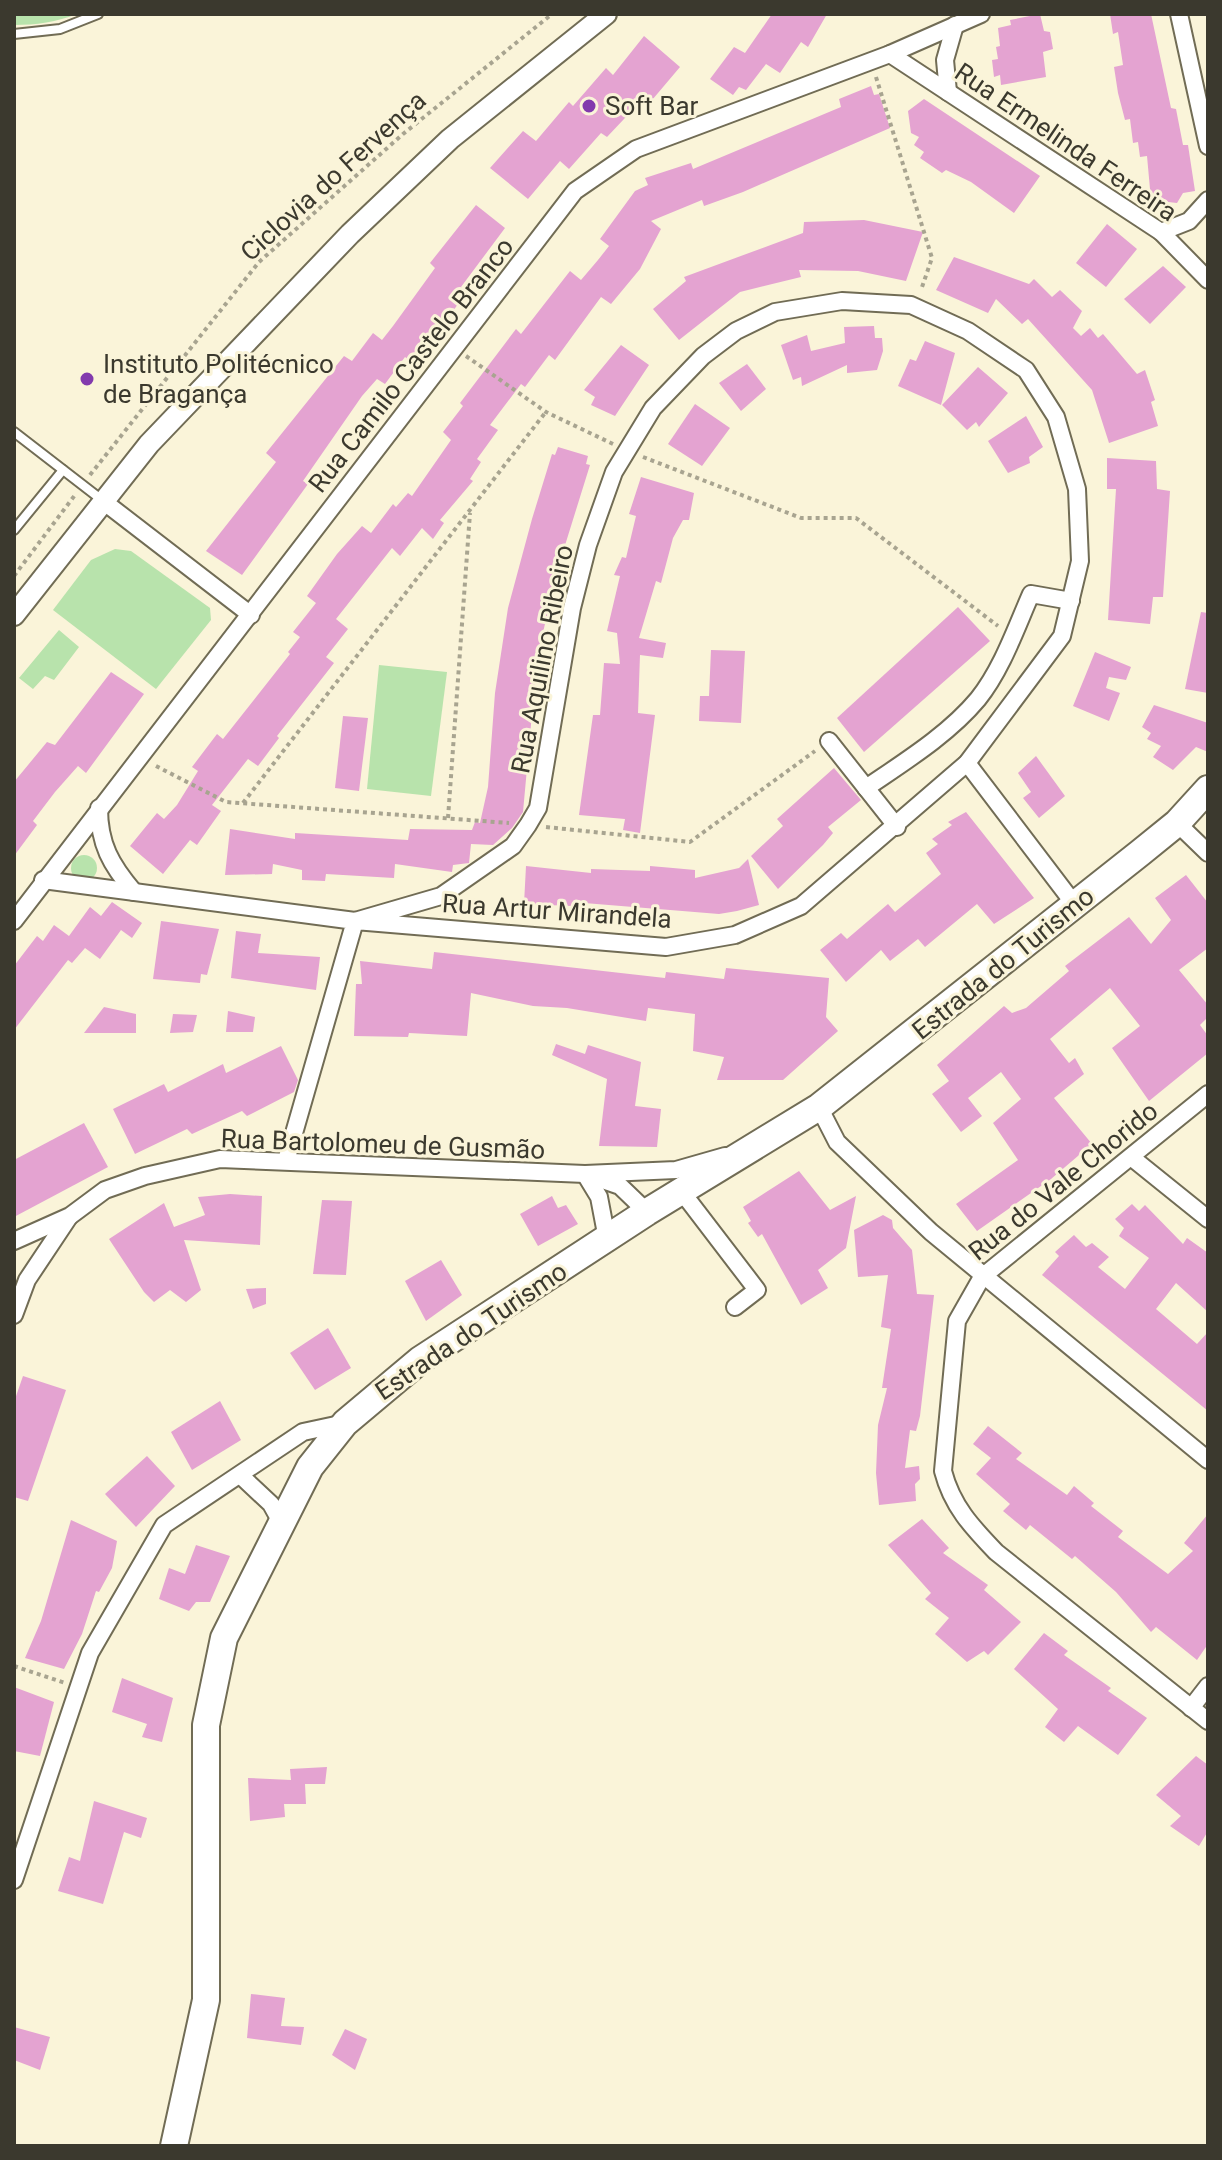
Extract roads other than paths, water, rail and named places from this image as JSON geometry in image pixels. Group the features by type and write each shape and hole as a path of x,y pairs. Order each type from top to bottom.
{"main road":[{"name":"Estrada do Turismo","path":"174,2146 206,2000 206,1725 224,1638 310,1467 345,1423 420,1360 647,1212 819,1107 1177,823 1208,789"}],"street":[{"path":"14,615 149,444 350,234 450,139 606,14"},
{"name":"Rua Camilo Castelo Branco","path":"14,921 575,191 636,149 890,54 981,14"},
{"path":"1179,14 1208,146"},
{"path":"948,92 945,60 955,25"},
{"name":"Rua Ermelinda Ferreira","path":"890,54 1161,232 1208,280"},
{"path":"1161,232 1189,221 1208,200"},
{"name":"Rua Aquilino Ribeiro","path":"355,921 441,896 513,846 528,825 538,808 572,608 588,545 614,472 653,408 703,356 736,331 775,312 842,301 915,307 968,331 1026,370 1056,417 1077,489 1080,561 1062,636 967,763"},
{"path":"103,501 251,615"},
{"path":"866,788 921,751 978,699 1012,637 1031,594 1071,601"},
{"path":"829,741 897,827"},
{"path":"967,763 1075,905"},
{"name":"Rua Artur Mirandela","path":"43,880 355,921 666,947 735,935 801,906 897,827 967,763"},
{"path":"99,808 99,834 111,866 134,892"},
{"path":"1177,823 1208,853"},
{"path":"286,1161 355,921"},
{"name":"Rua do Vale Chorido","path":"1208,1094 982,1277 957,1321 943,1471 949,1494 967,1522 996,1552 1208,1721"},
{"path":"819,1107 837,1142 982,1277 1208,1460"},
{"path":"607,1239 599,1197 585,1174 676,1170 746,1150"},
{"path":"1131,1157 1208,1219"},
{"name":"Rua Bartolomeu de Gusmão","path":"14,1241 70,1216 105,1190 145,1176 220,1159 585,1174 620,1186 647,1212"},
{"path":"682,1192 757,1290 735,1307"},
{"name":"Rua Bartolomeu de Gusmão","path":"14,1315 27,1280 70,1216"},
{"path":"14,1880 90,1653 164,1525 303,1432 345,1423"},
{"path":"240,1475 271,1504 281,1522"},
{"path":"1191,1708 1208,1686"}],"lane":[{"path":"14,34 60,29 98,14"},
{"path":"14,432 103,501"},
{"path":"14,530 63,470"}],"place":[{"name":"Soft Bar","path":"589,106"},
{"name":"Instituto Politécnico de Bragança","path":"87,379"}]}
